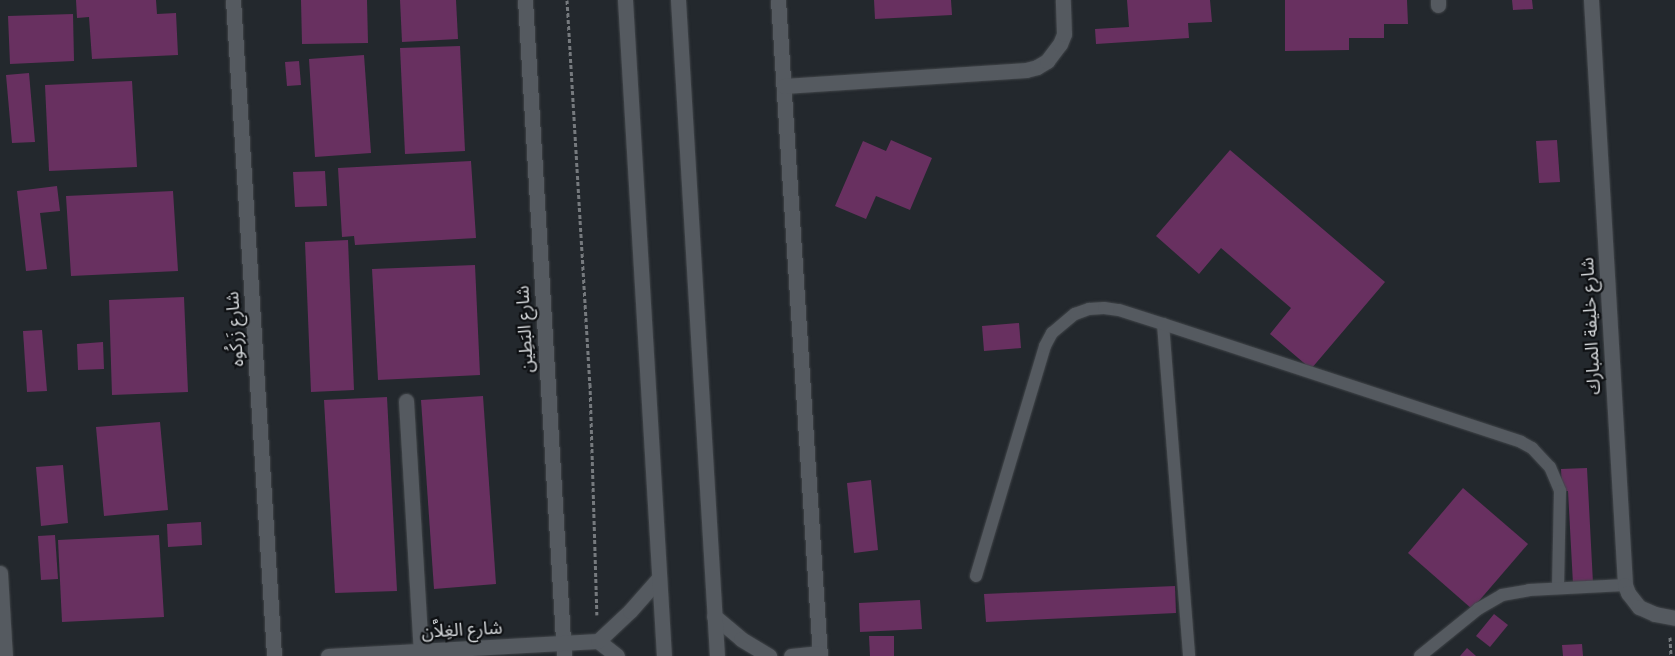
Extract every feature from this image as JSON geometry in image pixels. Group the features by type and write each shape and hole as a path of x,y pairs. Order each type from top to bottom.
{"street":[{"name":"شارع زَركُوه","path":"233,0 274,656"},
{"name":"شارع البَطِين","path":"524,0 563,649"},
{"path":"625,0 664,656"},
{"path":"678,0 716,656"},
{"path":"778,0 820,655 791,656"},
{"path":"784,86 1026,70 1047,61 1054,54 1064,34 1063,0"},
{"name":"شارع خليفة المبارك","path":"1591,0 1625,585 1638,607 1655,614 1675,618"},
{"path":"406,401 421,651"},
{"path":"0,573 6,656"},
{"path":"617,656 598,641 630,611 659,578"},
{"path":"714,616 742,639 769,656"},
{"name":"شارع الغِلاَّن","path":"328,656 421,651 563,649 598,641"}],"lane":[{"path":"976,576 1045,346 1052,333 1075,314 1089,309 1104,308 1119,310 1163,324 1521,442 1532,448 1550,467 1560,491 1558,588"},
{"path":"1163,324 1190,656"},
{"path":"1420,656 1490,602 1515,592 1625,585"}],"path":[{"path":"567,0 590,384 598,641"}],"building":[{"path":"76,0 156,0 157,14 176,13 178,55 92,59 89,17 77,18"},
{"path":"301,0 367,0 368,43 302,44"},
{"path":"400,0 456,0 458,39 402,42"},
{"path":"874,0 951,0 952,15 875,19"},
{"path":"1127,0 1210,0 1212,22 1188,23 1189,38 1096,44 1095,29 1129,27"},
{"path":"1285,0 1407,0 1408,24 1384,24 1384,38 1349,38 1349,50 1285,51"},
{"path":"1512,0 1532,0 1533,9 1513,10"},
{"path":"73,14 74,61 10,64 8,16"},
{"path":"460,46 465,151 405,154 400,48"},
{"path":"364,55 371,153 315,157 309,59"},
{"path":"299,61 301,85 287,86 285,62"},
{"path":"29,73 35,142 12,143 6,75"},
{"path":"132,81 137,167 49,171 45,85"},
{"path":"891,140 932,158 910,210 876,196 866,219 835,206 863,141 886,151"},
{"path":"1557,140 1560,182 1539,183 1536,141"},
{"path":"1230,150 1385,282 1311,369 1270,334 1291,308 1221,248 1199,274 1156,236"},
{"path":"471,161 476,238 355,245 354,236 342,237 338,168"},
{"path":"325,171 327,206 295,207 293,172"},
{"path":"57,186 60,211 40,213 47,269 26,271 17,191"},
{"path":"173,191 178,271 71,276 66,196"},
{"path":"348,240 354,390 311,392 305,242"},
{"path":"475,265 480,375 378,380 372,269"},
{"path":"184,297 188,392 112,395 109,300"},
{"path":"1019,323 1021,348 984,351 982,326"},
{"path":"42,330 47,391 27,392 23,331"},
{"path":"103,342 104,369 78,370 77,344"},
{"path":"483,396 496,584 434,589 421,400"},
{"path":"387,397 397,591 335,593 324,400"},
{"path":"160,422 168,510 104,516 96,427"},
{"path":"63,465 68,523 41,526 36,467"},
{"path":"1587,468 1593,583 1573,584 1568,491 1562,491 1561,469"},
{"path":"871,480 878,550 854,553 847,483"},
{"path":"1463,488 1528,544 1472,609 1408,553"},
{"path":"201,522 202,545 168,547 167,524"},
{"path":"55,535 58,579 41,580 38,536"},
{"path":"159,535 164,617 62,622 58,540"},
{"path":"1175,586 1176,613 986,622 984,594"},
{"path":"920,600 922,629 860,632 859,603"},
{"path":"1494,614 1508,625 1490,647 1476,636"},
{"path":"869,636 894,636 894,656 870,656"},
{"path":"1582,644 1583,656 1563,656 1562,645"},
{"path":"1467,648 1476,656 1460,656"}]}
